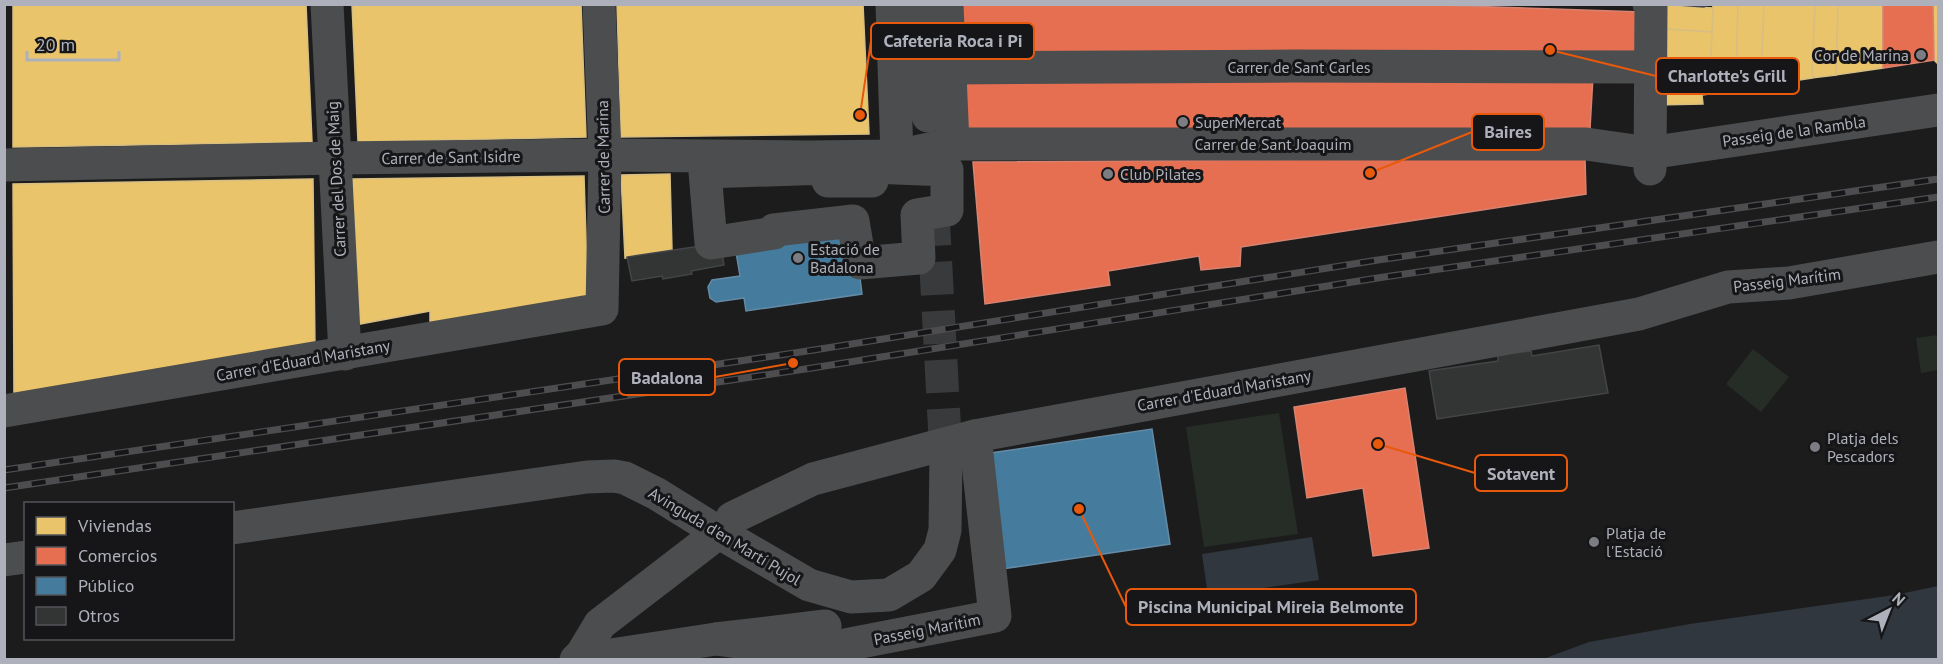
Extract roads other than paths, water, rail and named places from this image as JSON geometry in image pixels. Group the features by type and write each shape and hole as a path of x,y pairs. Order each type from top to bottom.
{"street":[{"name":"Carrer del Dos de Maig","path":"327,4 345,354"},
{"name":"Carrer de Marina","path":"599,4 605,155 602,309"},
{"path":"892,4 897,156"},
{"path":"922,4 928,116"},
{"path":"947,4 953,144"},
{"path":"1650,4 1650,161"},
{"name":"Carrer de Sant Carles","path":"950,68 1649,67"},
{"name":"Passeig de la Rambla","path":"1650,161 1938,110"},
{"name":"Carrer de Sant Joaquim","path":"897,156 953,144 1586,144 1650,161"},
{"name":"Carrer de Sant Isidre","path":"4,165 605,155 897,156"},
{"path":"871,167 947,170 947,210 917,215 919,258 860,263 853,221 774,230 774,233 734,240 711,243 705,172 828,168 828,181 872,181 871,167"},
{"name":"Passeig Marítim","path":"1639,314 1728,287 1789,283 1938,257"},
{"name":"Carrer d'Eduard Maristany","path":"4,411 602,309"},
{"name":"Carrer d'Eduard Maristany","path":"732,518 813,479 975,436 1639,314"},
{"name":"Passeig Marítim","path":"716,639 808,652 995,616 975,436"},
{"name":"Avinguda d'en Martí Pujol","path":"234,528 595,476 614,476 625,478 657,494 809,585 851,597 889,595 921,576 940,550 945,530 946,456"},
{"name":"Passeig Marítim","path":"577,660 600,624 708,541"},
{"path":"4,560 24,557"},
{"name":"Passeig Marítim","path":"577,660 716,639 825,626"}],"tunnel":[{"path":"933,213 946,456"}],"railway":[{"path":"4,470 814,350 1378,260 1938,179"},
{"path":"4,488 812,368 1384,277 1938,197"}],"place":[{"name":"Charlotte's Grill","path":"1550,50"},
{"name":"Cor de Marina","path":"1921,55"},
{"name":"Cafeteria Roca i Pi","path":"860,115"},
{"name":"SuperMercat","path":"1183,122"},
{"name":"Baires","path":"1370,173"},
{"name":"Club Pilates","path":"1108,174"},
{"name":"Estació de Badalona","path":"798,258"},
{"name":"Badalona","path":"793,363"},
{"name":"Sotavent","path":"1378,444"},
{"name":"Platja dels Pescadors","path":"1815,447"},
{"name":"Piscina Municipal Mireia Belmonte","path":"1079,509"},
{"name":"Platja de l'Estació","path":"1594,542"}]}
